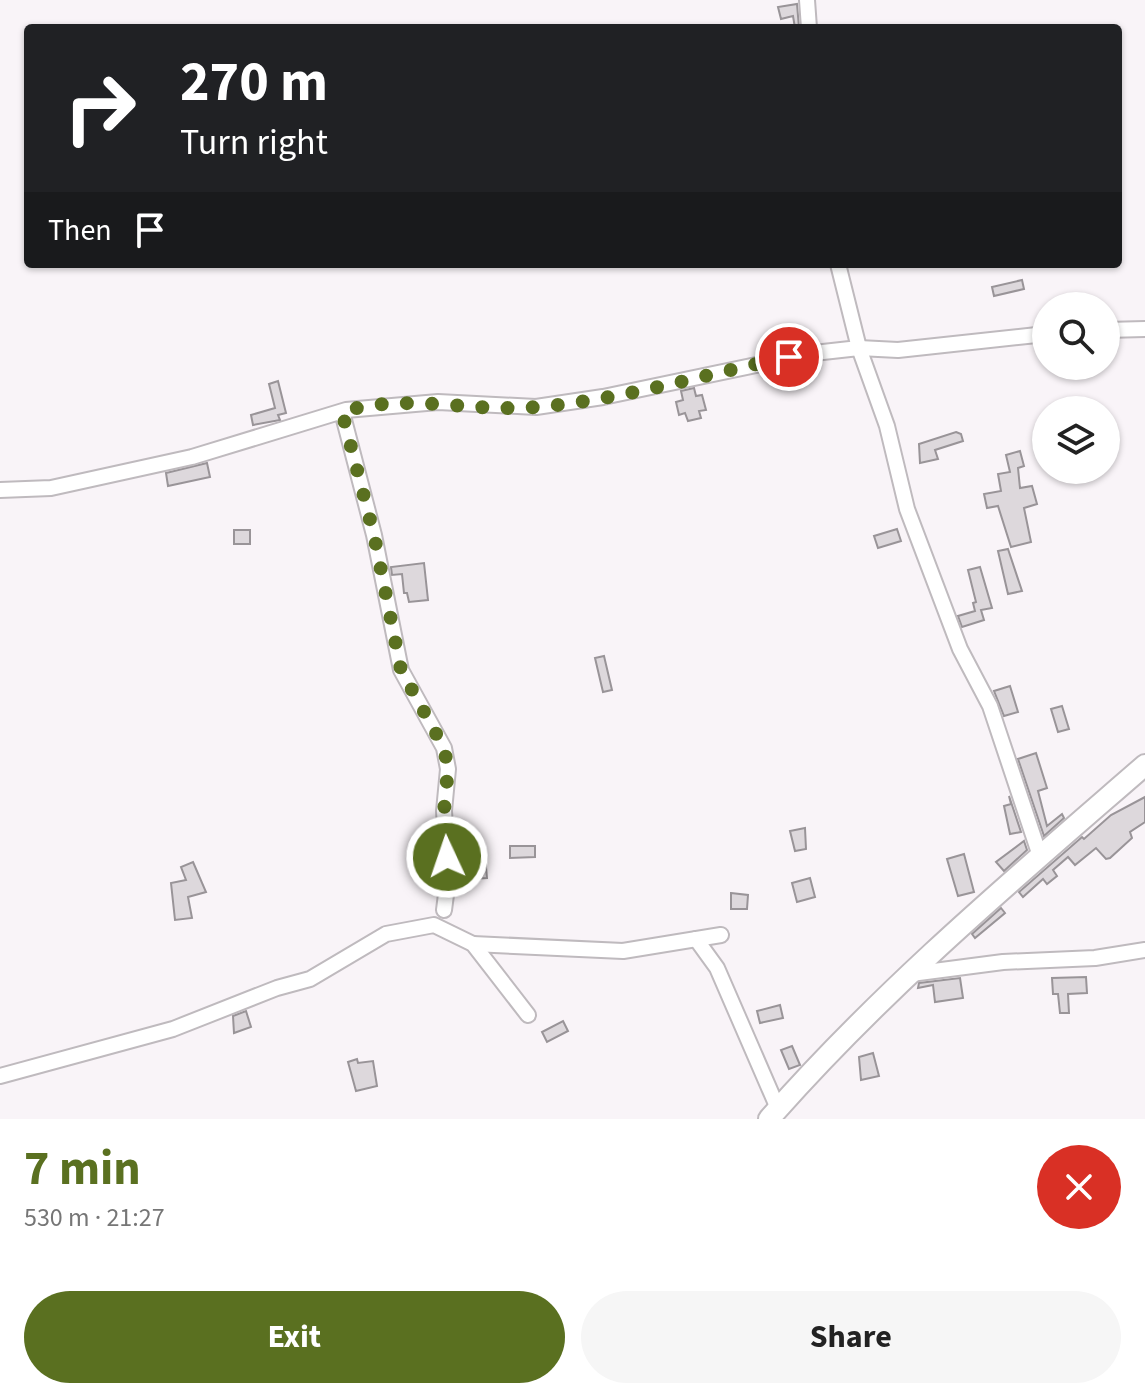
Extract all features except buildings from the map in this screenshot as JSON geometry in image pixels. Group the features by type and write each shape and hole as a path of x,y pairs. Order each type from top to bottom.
{"main road":[{"path":"772,1112 906,975 1145,765"}],"street":[{"path":"807,0 809,24"},
{"path":"839,268 859,348 887,426 907,509 960,649 990,706 1004,742 1040,856"},
{"path":"1120,330 1145,329"},
{"path":"0,490 51,488 192,457 342,412 438,402 536,407 603,397 814,353 859,348 898,350 1032,336"},
{"path":"342,412 374,535 401,670 444,748 448,769 444,811 448,879 444,910"},
{"path":"0,1076 173,1029 310,979 386,934 434,925 473,944 623,951 721,935"},
{"path":"696,939 717,968 772,1112"},
{"path":"473,944 528,1015"},
{"path":"906,975 1003,962 1095,958 1145,950"}],"route":[{"path":"447,857 444,811 448,769 444,748 401,670 374,535 342,412 391,404 438,402 536,407 664,385 789,357"}]}
